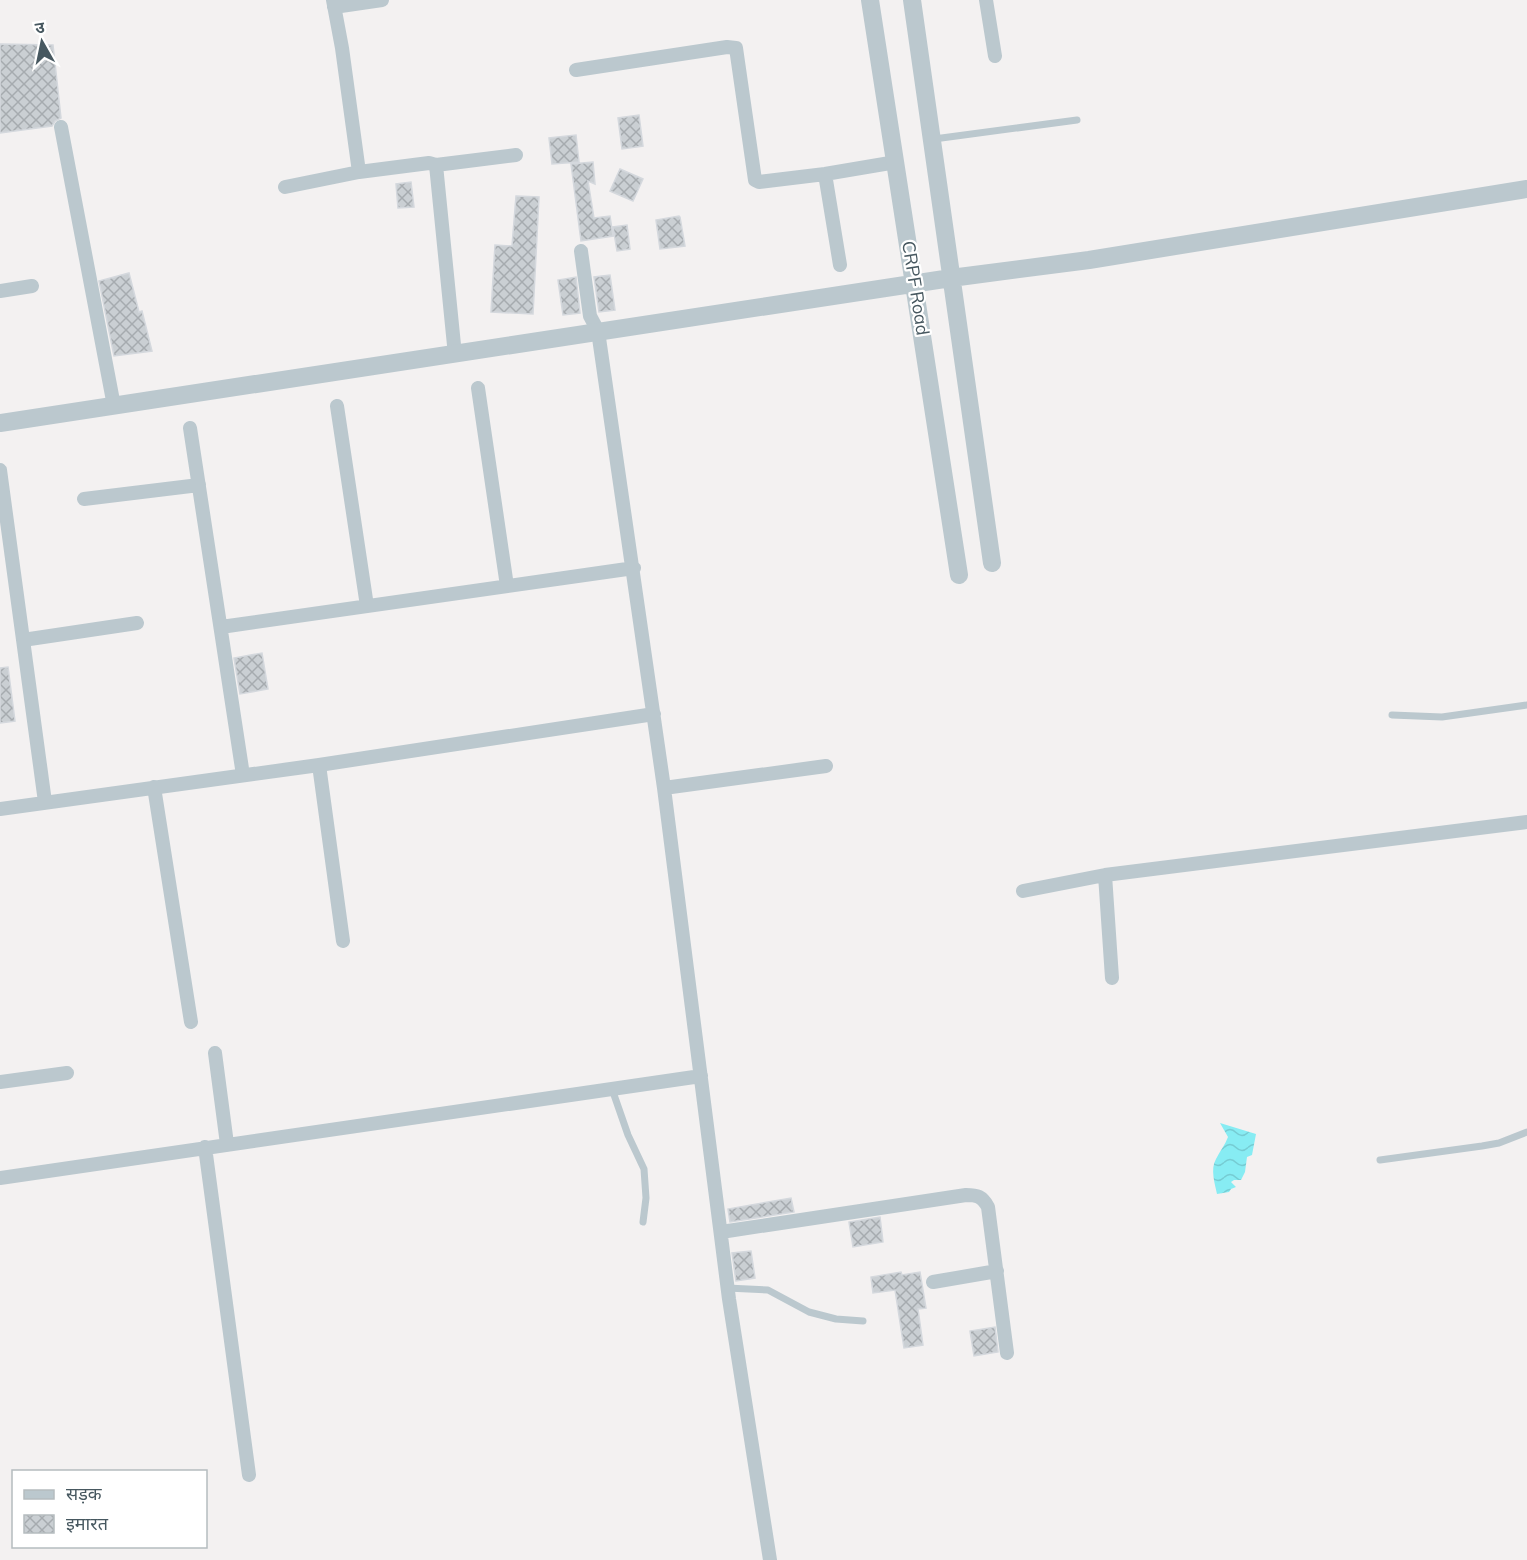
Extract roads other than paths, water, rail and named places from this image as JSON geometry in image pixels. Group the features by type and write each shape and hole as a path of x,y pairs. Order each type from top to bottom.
{"street":[{"path":"359,172 342,48 333,3 382,0"},
{"name":"CRPF Road","path":"870,0 959,576"},
{"path":"912,0 992,563"},
{"path":"986,0 995,56"},
{"path":"576,70 727,46 736,48 755,180 759,182 825,174 896,162"},
{"path":"61,127 114,406"},
{"path":"285,187 359,172 516,155"},
{"path":"436,165 455,355"},
{"path":"825,174 840,265"},
{"path":"0,423 951,278 1089,260 1527,189"},
{"path":"581,251 590,316 598,331 634,568 727,1288 770,1560"},
{"path":"0,291 32,286"},
{"path":"478,388 507,585"},
{"path":"337,406 367,606"},
{"path":"190,428 243,775"},
{"path":"0,470 45,802"},
{"path":"84,499 199,484"},
{"path":"221,627 634,568"},
{"path":"23,640 137,623"},
{"path":"0,809 319,765 654,714"},
{"path":"319,765 343,941"},
{"path":"664,788 826,766"},
{"path":"154,787 190,1022"},
{"path":"1023,891 1105,875 1527,822"},
{"path":"1105,875 1112,978"},
{"path":"215,1053 227,1144"},
{"path":"0,1082 67,1073"},
{"path":"0,1178 701,1076"},
{"path":"205,1148 249,1475"},
{"path":"721,1232 977,1195 984,1199 988,1207 1007,1353"},
{"path":"933,1282 996,1271"}],"lane":[{"path":"932,140 1077,120"},
{"path":"1392,715 1442,717 1527,705"},
{"path":"612,1089 628,1135 644,1169 646,1198 643,1222"},
{"path":"1380,1160 1499,1143 1527,1132"},
{"path":"727,1288 768,1290 809,1312 836,1320 863,1322"}],"water":[{"path":"1220,1123 1256,1134 1252,1155 1247,1157 1245,1172 1241,1180 1231,1182 1236,1187 1229,1192 1217,1194 1213,1167 1228,1137"}]}
